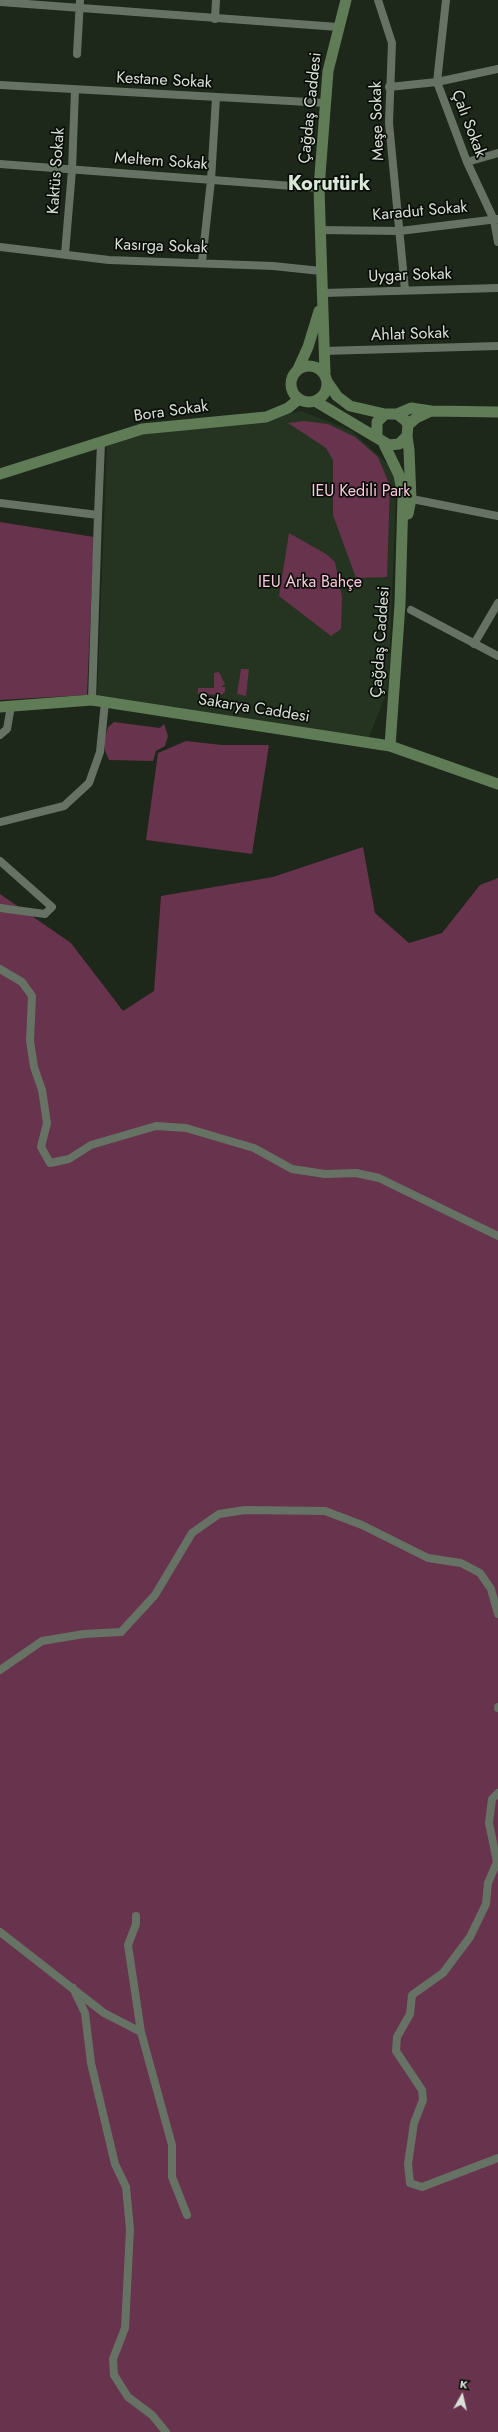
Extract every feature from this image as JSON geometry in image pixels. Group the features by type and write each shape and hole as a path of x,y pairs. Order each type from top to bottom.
{"main road":[{"name":"Çağdaş Caddesi","path":"326,378 319,230 319,188 328,71 346,0"},
{"name":"Çağdaş Caddesi","path":"298,369 312,336 323,293"},
{"path":"407,431 402,416 350,406 337,396 321,369 309,365 298,369 292,379 292,390 299,399 304,401 315,401 380,440 399,444 416,418 431,411"},
{"path":"315,401 325,394 326,378"},
{"name":"Bora Sokak","path":"0,474 142,429 266,417 288,408 299,399"},
{"path":"380,440 377,422 391,414 411,408 431,411 498,412"},
{"name":"Çağdaş Caddesi","path":"390,746 407,498 409,450 407,431"},
{"name":"Çağdaş Caddesi","path":"380,440 399,476 407,498"},
{"name":"Sakarya Caddesi","path":"6,707 92,700 390,746 498,784"}],"street":[{"path":"215,19 216,0"},
{"name":"Meşe Sokak","path":"378,0 392,43 389,87 389,123 405,290"},
{"path":"436,82 446,0"},
{"path":"0,2 80,4 215,19 338,28"},
{"path":"77,54 80,4"},
{"path":"389,87 436,82 498,69"},
{"name":"Çalı Sokak","path":"436,82 467,162 496,219 498,242"},
{"name":"Kestane Sokak","path":"0,85 326,103"},
{"name":"Kaktüs Sokak","path":"65,254 72,170 75,90"},
{"path":"202,262 216,98"},
{"path":"467,162 498,153"},
{"name":"Meltem Sokak","path":"0,164 319,188"},
{"name":"Karadut Sokak","path":"319,230 400,231 496,219"},
{"name":"Kasırga Sokak","path":"0,247 109,260 202,262 321,271"},
{"name":"Uygar Sokak","path":"323,293 498,288"},
{"name":"Ahlat Sokak","path":"324,351 498,346"},
{"path":"92,700 101,443"},
{"path":"407,498 498,516"},
{"path":"0,503 98,515"},
{"path":"474,644 498,603"},
{"path":"411,610 498,656"},
{"path":"0,822 64,806 89,783 100,752 105,702"},
{"path":"0,735 7,728 6,707"},
{"path":"0,861 52,907 45,914 0,908"},
{"path":"0,969 22,982 32,996 30,1040 34,1067 42,1090 47,1123 41,1147 50,1162 69,1159 91,1145 148,1128 156,1126 186,1128 254,1148 292,1169 325,1174 356,1173 379,1178 498,1236"},
{"path":"0,1670 42,1641 84,1634 121,1632 155,1595 192,1533 219,1514 245,1510 325,1511 362,1525 428,1558 461,1563 480,1572 491,1589 498,1614"},
{"path":"498,1793 492,1799 489,1823 497,1862 488,1883 486,1904 470,1937 443,1973 412,1996 410,2014 397,2037 396,2051 422,2090 423,2100 414,2123 408,2164 410,2183 422,2187 498,2158"},
{"path":"136,1916 136,1924 128,1945 142,2032 172,2145 172,2177 187,2215"},
{"path":"0,1932 73,1988 104,2014 142,2032"},
{"path":"73,1988 85,2013 91,2063 115,2164 126,2194 130,2229 125,2328 113,2360 114,2375 128,2397 152,2415 166,2432"}],"shaded area":[{"path":"301,411 352,431 397,473 387,692 367,742 97,696 107,445 142,433 248,422"}],"green space":[{"name":"IEU Kedili Park","path":"304,421 328,424 355,437 378,457 390,486 387,577 356,578 333,515 333,460 326,448 288,423"},
{"path":"0,522 94,537 87,695 0,700"},
{"name":"IEU Arka Bahçe","path":"289,533 326,554 335,562 342,597 341,629 331,636 279,596"},
{"path":"241,669 249,669 246,696 237,694"},
{"path":"219,672 225,684 221,687 225,687 225,692 221,695 198,694 198,688 214,688 214,673"},
{"path":"114,722 160,728 164,724 168,736 165,746 156,751 153,761 109,760 105,751 104,741 108,727"},
{"path":"186,741 222,745 269,745 252,854 146,840 158,753"},
{"path":"363,847 375,913 409,943 442,933 480,885 498,878 498,2432 0,2432 0,894 71,943 123,1011 154,991 161,896 273,877"}],"district":[{"name":"Korutürk","path":"329,185"}]}
